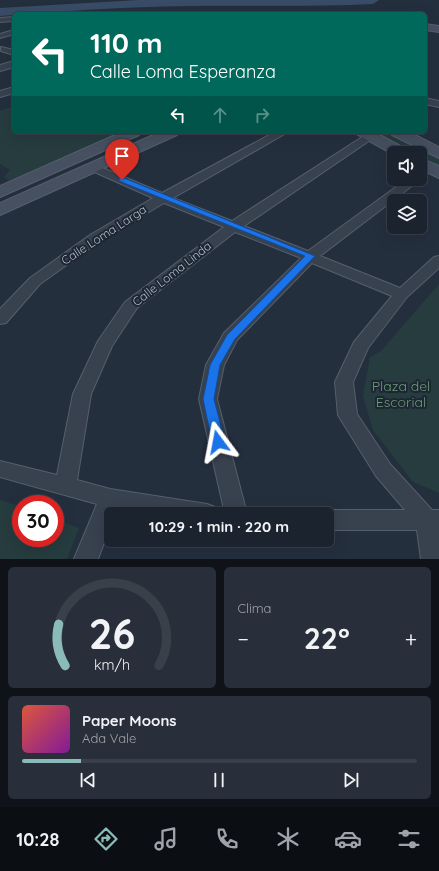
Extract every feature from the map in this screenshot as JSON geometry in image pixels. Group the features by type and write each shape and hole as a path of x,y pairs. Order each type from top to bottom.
{"street":[{"path":"0,20 12,19"},
{"path":"427,26 439,25"},
{"path":"427,26 439,29"},
{"path":"427,31 439,32"},
{"path":"0,36 12,33"},
{"path":"4,49 12,52"},
{"path":"0,94 12,91"},
{"path":"427,102 439,104"},
{"path":"0,205 130,134"},
{"path":"0,205 94,168 168,134"},
{"name":"Calle Loma Larga","path":"0,318 35,281 95,238 163,198 279,134"},
{"name":"Calle Loma Linda","path":"65,488 82,394 104,345 131,305 234,226 369,134"},
{"path":"372,134 391,146"},
{"path":"401,134 439,153"},
{"path":"94,168 163,198 311,256 402,294"},
{"path":"234,507 208,399 215,365 230,337 311,256 406,186"},
{"path":"433,559 433,520 383,470 348,415 344,382 360,346 402,294 439,260"},
{"path":"0,469 65,488 110,498 165,507"},
{"path":"86,559 110,498"},
{"path":"334,520 433,520"}],"green space":[{"path":"12,107 12,134 118,134 10,181 4,177 10,170 0,164 0,111"},
{"path":"374,134 400,134 425,146 389,146 371,136"},
{"path":"427,147 439,153 439,173 427,167"},
{"name":"Plaza del Escorial","path":"439,284 439,493 413,482 373,430 363,396 370,357 381,351"},
{"path":"0,500 12,504 12,547 64,547 64,522 79,528 67,559 0,559"}],"waterway":[{"path":"0,12 82,6 187,2 321,3 373,0"}],"route":[{"path":"122,180 163,198 311,256 230,337 215,365 208,399 218,442"}]}
